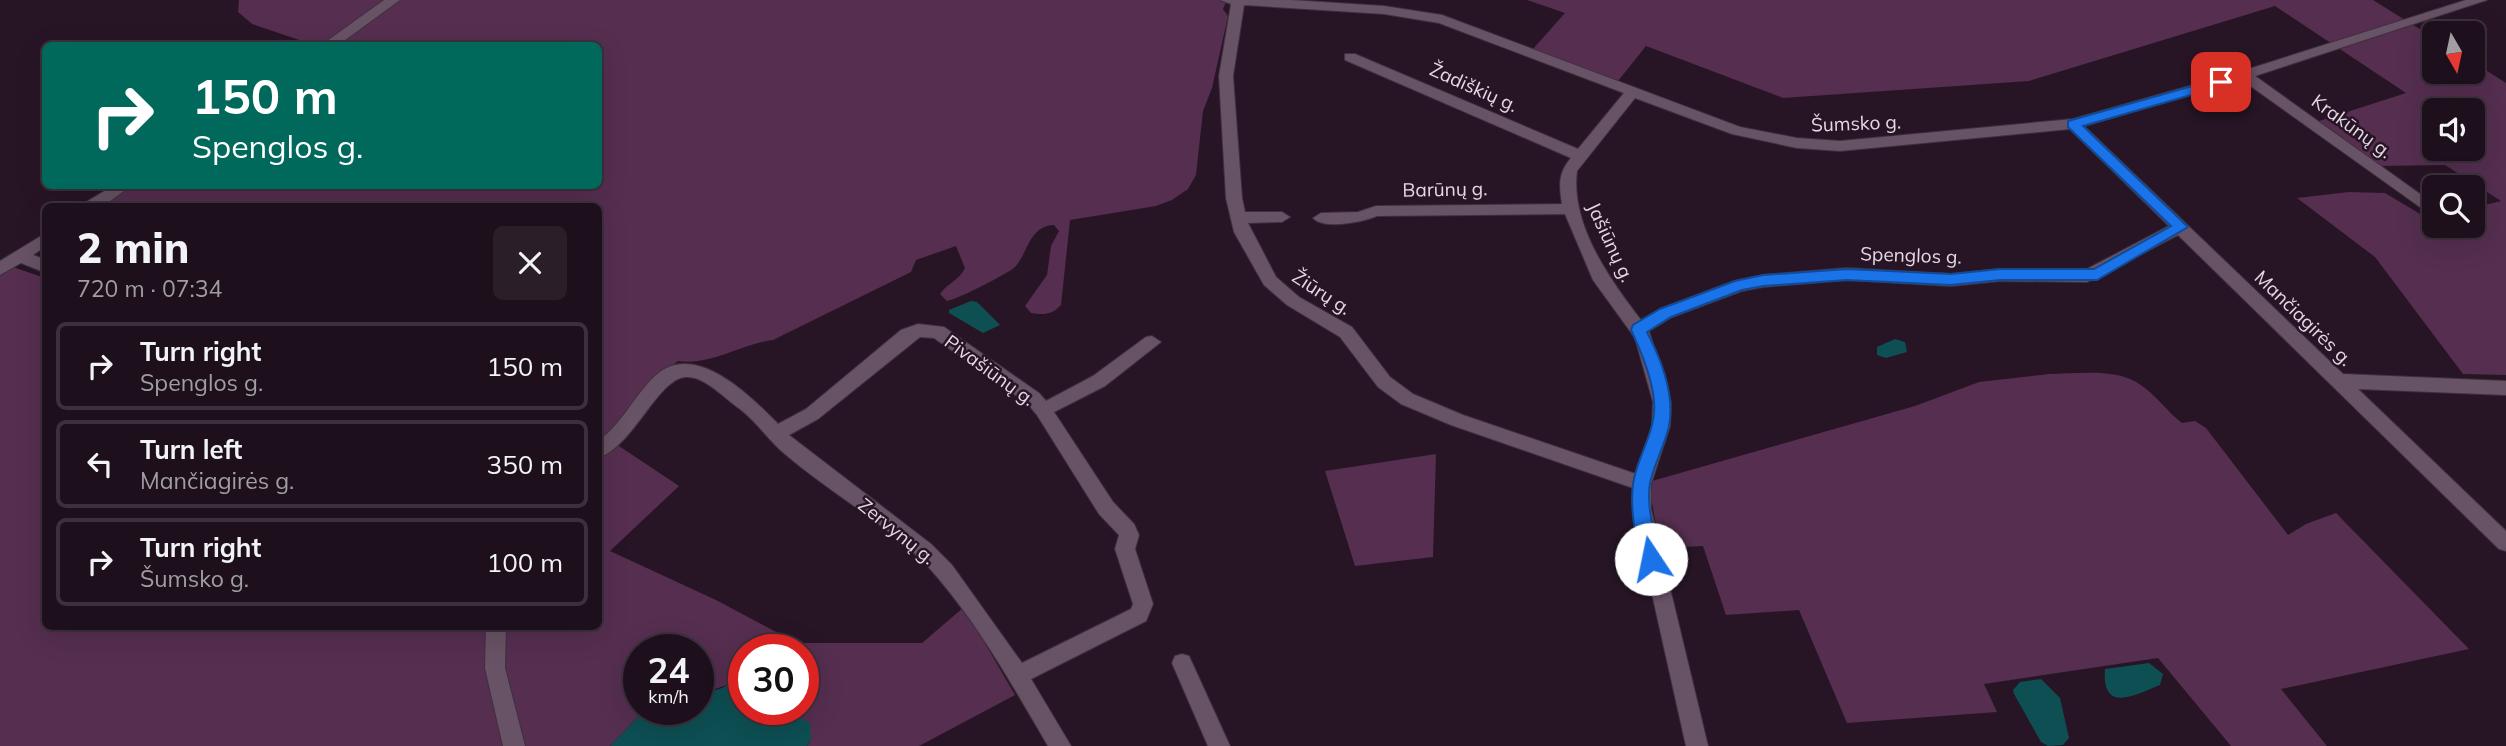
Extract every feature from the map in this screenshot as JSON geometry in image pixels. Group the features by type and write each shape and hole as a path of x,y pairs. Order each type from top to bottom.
{"street":[{"path":"333,42 393,0"},
{"path":"2434,0 2449,9"},
{"name":"Šumsko g.","path":"1232,1 1384,9 1443,19 1737,131 1818,146 2035,130 2073,124 2244,75 2480,0"},
{"name":"Žiūrų g.","path":"1232,1 1225,85 1238,218 1258,262 1275,287 1346,332 1384,382 1407,399 1457,420 1642,484"},
{"name":"Žadiškių g.","path":"1350,57 1580,156"},
{"name":"Krakūnų g.","path":"2244,75 2422,203"},
{"name":"Jašiūnų g.","path":"1633,92 1580,156 1568,178 1571,209 1601,280 1639,330 1648,350 1663,413 1642,484 1642,509 1651,559 1697,746"},
{"name":"Mančiagirės g.","path":"2073,124 2506,543"},
{"path":"96,203 118,189"},
{"name":"Barūnų g.","path":"1321,218 1359,216 1376,211 1571,209"},
{"path":"1238,218 1282,217"},
{"name":"Spenglos g.","path":"1639,330 1666,313 1740,285 1763,281 1847,274 1951,280 2000,275 2087,276 2097,274 2181,227"},
{"path":"0,270 42,241"},
{"path":"20,256 42,265"},
{"name":"Pivašiūnų g.","path":"776,433 811,414 907,335 918,330 938,332 1033,398 1105,508 1127,530 1129,535 1125,550 1143,604 1139,615 1016,676"},
{"path":"1043,410 1099,381 1152,342"},
{"name":"Zervynų g.","path":"602,448 616,438 663,379 682,370 702,372 719,383 751,408 790,448 924,550 945,571 1002,649 1060,746"},
{"path":"2339,381 2506,388"},
{"path":"496,630 495,668 513,746"},
{"path":"1182,663 1219,746"}],"shaded area":[{"path":"239,0 1227,0 1223,9 1228,16 1212,88 1203,111 1196,175 1188,189 1172,200 1156,206 1070,220 1061,305 1054,311 1044,314 1031,313 1025,306 1047,275 1051,246 1059,231 1054,225 1039,230 1034,235 1011,270 947,301 940,294 965,268 956,246 916,260 911,272 773,340 714,358 678,361 656,379 602,442 602,203 106,203 127,189 602,189 602,42 305,42 252,24 238,12"},
{"path":"1527,0 2373,0 2422,31 2422,84 2485,84 2485,70 2506,83 2506,375 2463,374 2375,257 2297,198 2349,192 2385,193 2422,215 2422,238 2485,238 2485,205 2501,201 2485,191 2485,175 2461,175 2445,165 2378,166 2316,122 2406,93 2275,6 2029,81 1783,98 1646,46 1618,81 1533,49 1565,13"},
{"path":"13,267 42,277 42,630 602,630 602,456 616,444 679,486 610,551 716,600 780,634 728,634 728,685 714,689 714,634 623,634 623,725 630,725 610,746 0,746 0,276"},
{"path":"971,301 977,302 1000,325 983,333 949,313 949,310"},
{"path":"1895,339 1905,342 1907,352 1886,358 1877,355 1877,347"},
{"path":"2049,374 2113,374 2139,384 2182,423 2195,421 2206,428 2288,535 2306,524 2336,513 2469,649 2281,689 2327,746 2231,746 2158,658 1984,684 1997,712 1847,723 1799,610 1726,615 1703,546 1660,548 1651,497 1652,481 1915,406 1979,382"},
{"path":"1436,454 1433,557 1355,566 1325,471"},
{"path":"964,607 1015,695 919,746 807,746 811,739 803,725 819,725 819,643 922,643"},
{"path":"2149,663 2163,674 2160,685 2123,698 2115,697 2109,692 2105,684 2105,669"},
{"path":"2041,679 2060,698 2069,738 2063,745 2048,746 2041,742 2014,694 2013,690 2020,682"},
{"path":"728,685 728,725 810,725 811,739 807,746 610,746 630,725 714,725 714,690"}],"route":[{"path":"1651,559 1642,509 1642,484 1663,413 1660,390 1639,330 1666,313 1708,296 1740,285 1763,281 1847,274 1951,280 2000,275 2070,277 2097,274 2181,227 2073,124 2221,82"}]}
